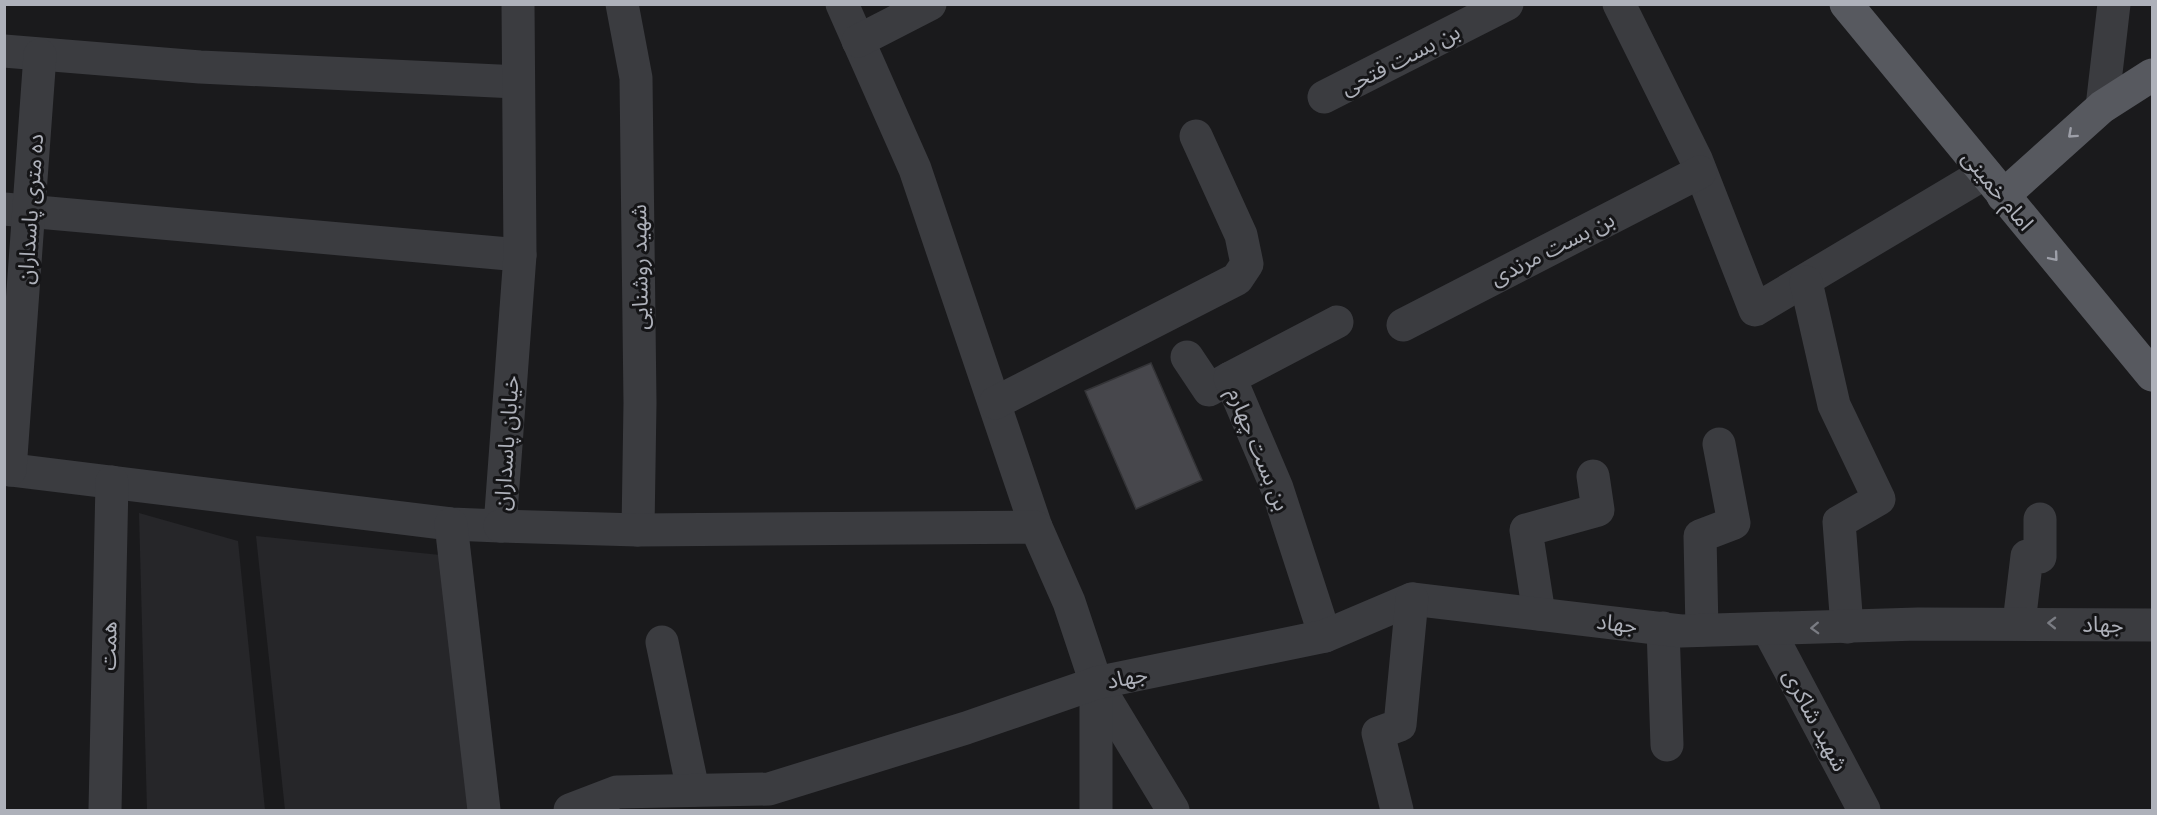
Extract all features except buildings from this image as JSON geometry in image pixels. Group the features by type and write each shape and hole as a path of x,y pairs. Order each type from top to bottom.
{"main road":[{"name":"امام خمینی","path":"1846,4 2152,375"},
{"path":"1994,185 2102,107 2152,75"}],"street":[{"name":"خیابان پاسداران","path":"7,470 451,524 500,526 520,255 518,4"},
{"name":"شهید روشنایی","path":"622,4 636,78 640,391 638,530"},
{"path":"842,4 915,168 1036,527 1069,602 1096,683 1173,810"},
{"path":"858,41 930,4"},
{"name":"بن بست فتحی","path":"1324,97 1507,4"},
{"path":"1619,4 1700,172 1755,310 1994,185"},
{"path":"2102,107 2114,4"},
{"path":"4,51 200,67 518,82"},
{"name":"ده متری پاسداران","path":"7,470 17,210 40,55"},
{"path":"995,403 1237,279 1248,264 1241,235 1196,136"},
{"name":"بن بست مرندی","path":"1403,325 1700,172"},
{"path":"17,210 520,255"},
{"path":"1806,282 1834,405 1879,499 1839,522 1847,627"},
{"name":"بن بست چهارم","path":"1325,636 1277,488 1230,378 1338,322"},
{"path":"1187,357 1209,390 1230,378"},
{"path":"1702,630 1700,536 1734,523 1719,444"},
{"path":"1539,614 1526,530 1598,510 1593,476"},
{"name":"همت","path":"105,810 112,482"},
{"path":"2019,623 2027,556 2040,558 2040,519"},
{"path":"451,524 484,810"},
{"path":"500,526 638,530 1036,527"},
{"path":"1397,810 1378,733 1400,725 1412,598"},
{"name":"جهاد","path":"570,810 617,792 769,789 966,728 1096,683 1325,636 1412,598 1663,628 1702,630 2019,623 2152,625"},
{"path":"1663,628 1667,745"},
{"name":"شهید شاکری","path":"1768,629 1864,810"},
{"path":"662,642 693,790"},
{"path":"1096,683 1096,810"}],"shaded area":[{"path":"139,513 238,541 265,810 147,810"},
{"path":"256,536 450,556 476,810 285,810"}]}
